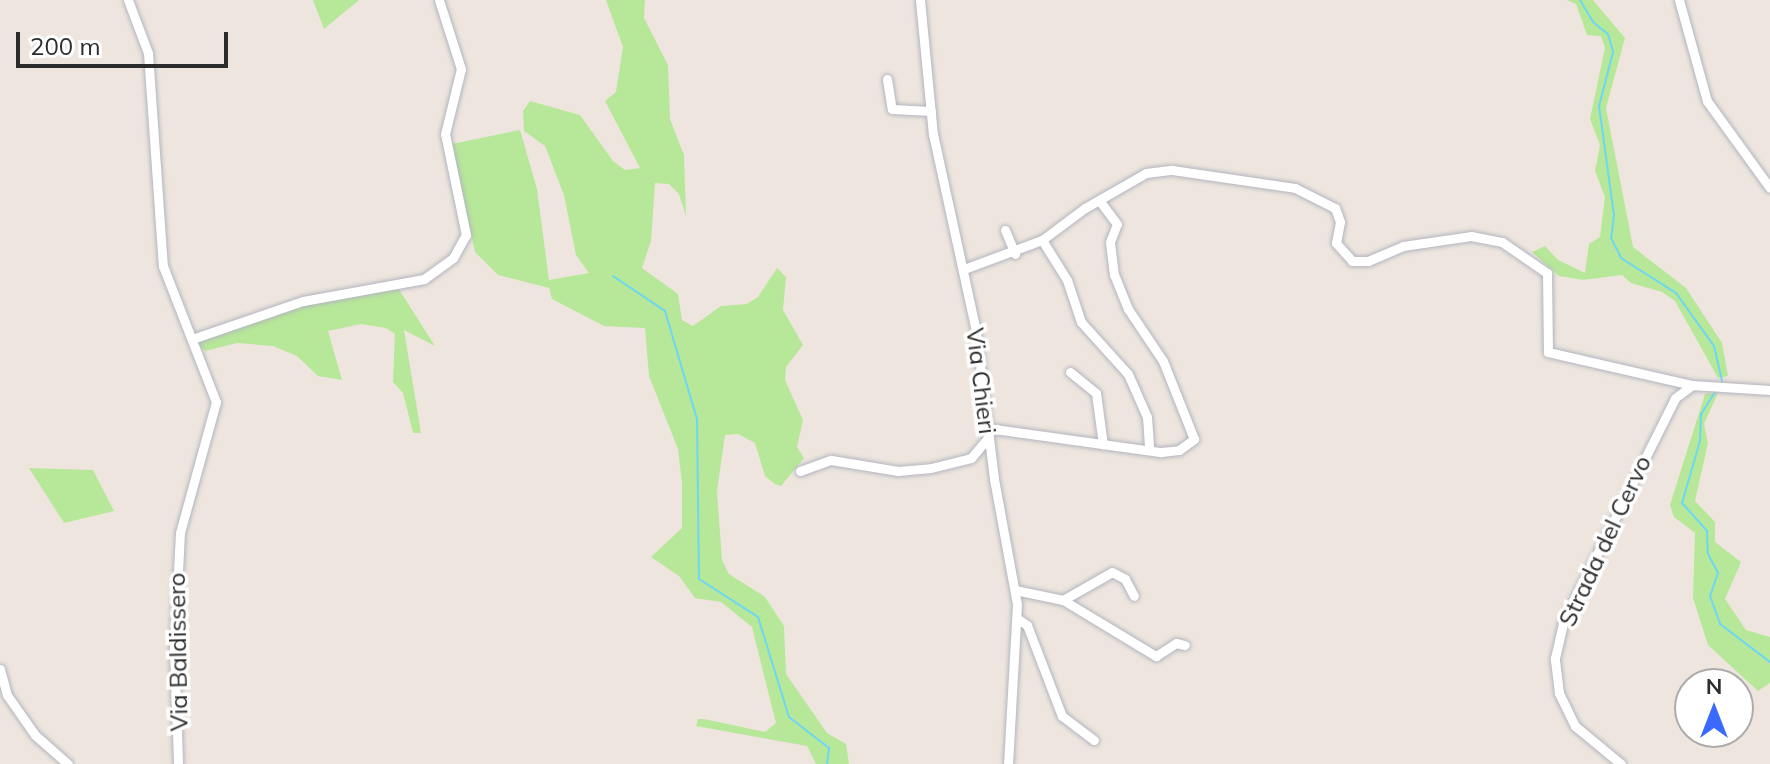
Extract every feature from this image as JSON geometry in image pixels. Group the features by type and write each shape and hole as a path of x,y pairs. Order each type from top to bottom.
{"street":[{"name":"Via Baldissero","path":"128,0 148,53 168,289 192,339 216,402 180,533 174,647 178,764"},
{"path":"192,339 303,301 424,279 453,258 466,235 445,134 461,69 439,0"},
{"name":"Via Chieri","path":"920,0 931,111 964,269 987,433 1015,590 1018,619 1008,764"},
{"path":"1679,0 1707,101 1770,188"},
{"path":"887,79 892,109 931,111"},
{"path":"964,269 1015,254 1042,240 1099,200 1146,173 1172,170 1295,188 1329,203 1338,213 1338,247 1358,263 1403,246 1471,236 1495,239 1547,273 1546,345 1552,355 1692,385 1770,390"},
{"path":"800,471 831,460 898,471 931,468 971,458 987,433 1179,450 1190,446 1194,431 1163,361 1125,301 1109,254 1117,224 1099,200"},
{"path":"1005,230 1015,254"},
{"path":"1042,240 1067,280 1081,322 1128,374 1147,417 1149,448"},
{"path":"1070,372 1096,393 1103,445"},
{"name":"Strada del Cervo","path":"1621,764 1575,726 1559,693 1555,658 1563,622 1666,412 1692,385"},
{"path":"1063,600 1112,572 1125,579 1134,596"},
{"path":"1015,590 1063,600 1152,655 1158,656 1176,643 1185,645"},
{"path":"1018,619 1027,625 1062,716 1094,740"},
{"path":"0,669 7,695 35,735 68,764"}],"green space":[{"path":"313,0 359,0 324,29"},
{"path":"606,0 645,0 644,18 668,65 670,119 684,155 686,216 679,194 669,184 655,183 651,241 642,268 678,294 682,320 693,326 721,306 747,304 758,297 777,268 786,277 783,310 803,345 786,367 785,380 803,420 797,447 804,458 781,486 765,476 755,443 738,434 725,435 717,491 722,560 729,574 765,597 784,626 786,674 827,733 846,744 849,764 816,764 807,746 696,726 698,719 704,719 765,732 776,723 752,627 721,602 695,598 679,576 651,557 682,528 682,483 678,449 649,376 645,328 604,326 552,299 549,288 498,275 475,252 452,144 520,130 537,189 549,280 589,273 576,255 564,195 545,146 524,131 523,111 530,101 580,115 613,161 625,170 640,168 605,101 616,92 623,47"},
{"path":"1567,0 1593,0 1625,38 1606,108 1633,247 1686,288 1722,343 1728,376 1718,378 1675,301 1662,292 1631,283 1622,275 1583,280 1559,276 1532,252 1545,246 1558,260 1585,273 1589,244 1600,237 1605,197 1595,171 1600,145 1590,119 1605,48 1601,36 1587,35 1576,4"},
{"path":"398,288 435,346 404,330 421,433 413,433 403,393 393,382 395,334 386,328 361,324 328,331 342,380 318,376 297,356 273,346 237,343 205,351 196,341 305,305"},
{"path":"1718,393 1704,424 1708,443 1695,501 1715,522 1715,542 1741,562 1725,599 1746,630 1770,637 1770,683 1758,691 1754,687 1754,668 1733,668 1708,645 1693,598 1695,533 1674,517 1670,505 1705,394"},
{"path":"29,468 93,470 114,511 64,523"}],"waterway":[{"path":"1580,0 1593,22 1608,34 1613,52 1599,106 1614,215 1611,238 1621,258 1676,293 1714,346 1722,381"},
{"path":"613,276 665,311 697,419 699,579 758,617 789,717 829,748 827,764"},
{"path":"1715,392 1701,414 1700,441 1682,503 1707,531 1708,554 1718,573 1710,596 1720,624 1770,662"}]}
